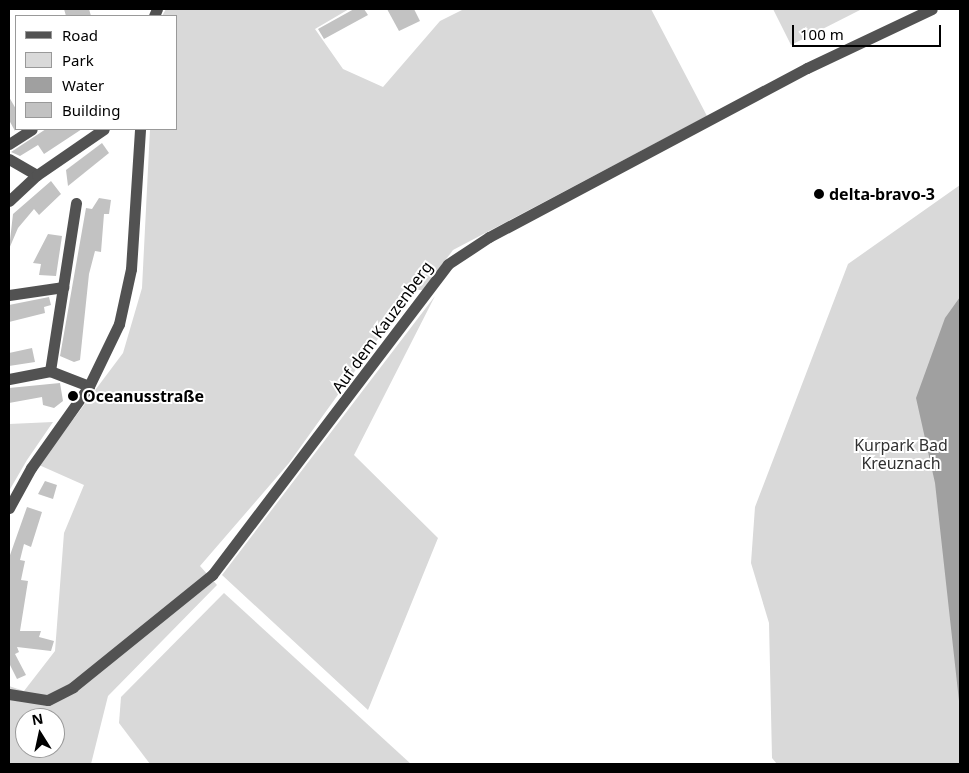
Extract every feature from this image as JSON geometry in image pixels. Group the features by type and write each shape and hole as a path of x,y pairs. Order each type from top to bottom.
{"street":[{"name":"Auf dem Kauzenberg","path":"9,694 48,700 73,687 212,575 448,264 489,236 807,68 932,9"},
{"path":"9,144 30,130"},
{"path":"9,202 37,175 103,130"},
{"path":"9,508 31,468 89,386 116,332 128,289 140,130"},
{"path":"9,159 37,175"},
{"path":"50,371 76,203"},
{"path":"9,295 63,286"},
{"path":"9,379 50,371 89,386"}],"green space":[{"path":"166,9 349,9 315,29 343,69 383,87 440,21 464,9 651,9 707,116 453,250 423,290 413,290 289,463 200,566 217,585 108,696 91,764 9,764 9,686 24,691 55,651 64,533 84,485 39,465 123,353 142,288 150,130 178,130 178,15 163,15"},
{"path":"773,9 862,9 791,45"},
{"name":"Kurpark Bad Kreuznach","path":"960,185 960,764 777,764 772,758 769,623 751,563 755,507 848,264"},
{"path":"435,296 354,455 438,538 368,710 222,575"},
{"path":"53,422 27,460 9,491 9,424"},
{"path":"224,593 411,764 150,764 119,723 121,697"}],"water":[{"path":"960,297 960,710 935,483 916,398 945,318"}],"building":[{"path":"64,9 89,9 91,15 66,15"},
{"path":"354,9 364,9 368,15 324,39 318,29"},
{"path":"387,9 414,9 420,21 399,31"},
{"path":"9,97 15,107 15,131 9,120"},
{"path":"44,130 80,130 44,154 38,145 20,156 11,152"},
{"path":"102,143 109,153 68,186 66,170"},
{"path":"51,181 61,194 39,215 34,209 18,228 9,249 13,214"},
{"path":"99,198 111,200 109,214 104,214 101,252 95,251 89,274 80,360 74,362 60,356 86,208 92,209"},
{"path":"48,234 62,236 56,276 39,275 41,264 33,263"},
{"path":"49,297 51,305 44,307 45,313 9,322 9,305"},
{"path":"32,348 35,362 9,366 9,353"},
{"path":"60,383 63,401 54,408 43,405 42,397 9,403 9,388"},
{"path":"45,481 57,485 53,499 38,494"},
{"path":"27,507 42,512 31,547 24,544 20,560 25,561 21,580 28,581 20,631 41,631 39,637 54,641 51,651 17,647 19,652 15,654 26,675 17,679 9,663 9,558"}],"place":[{"name":"delta-bravo-3","path":"819,194"},
{"name":"Oceanusstraße","path":"73,396"}]}
